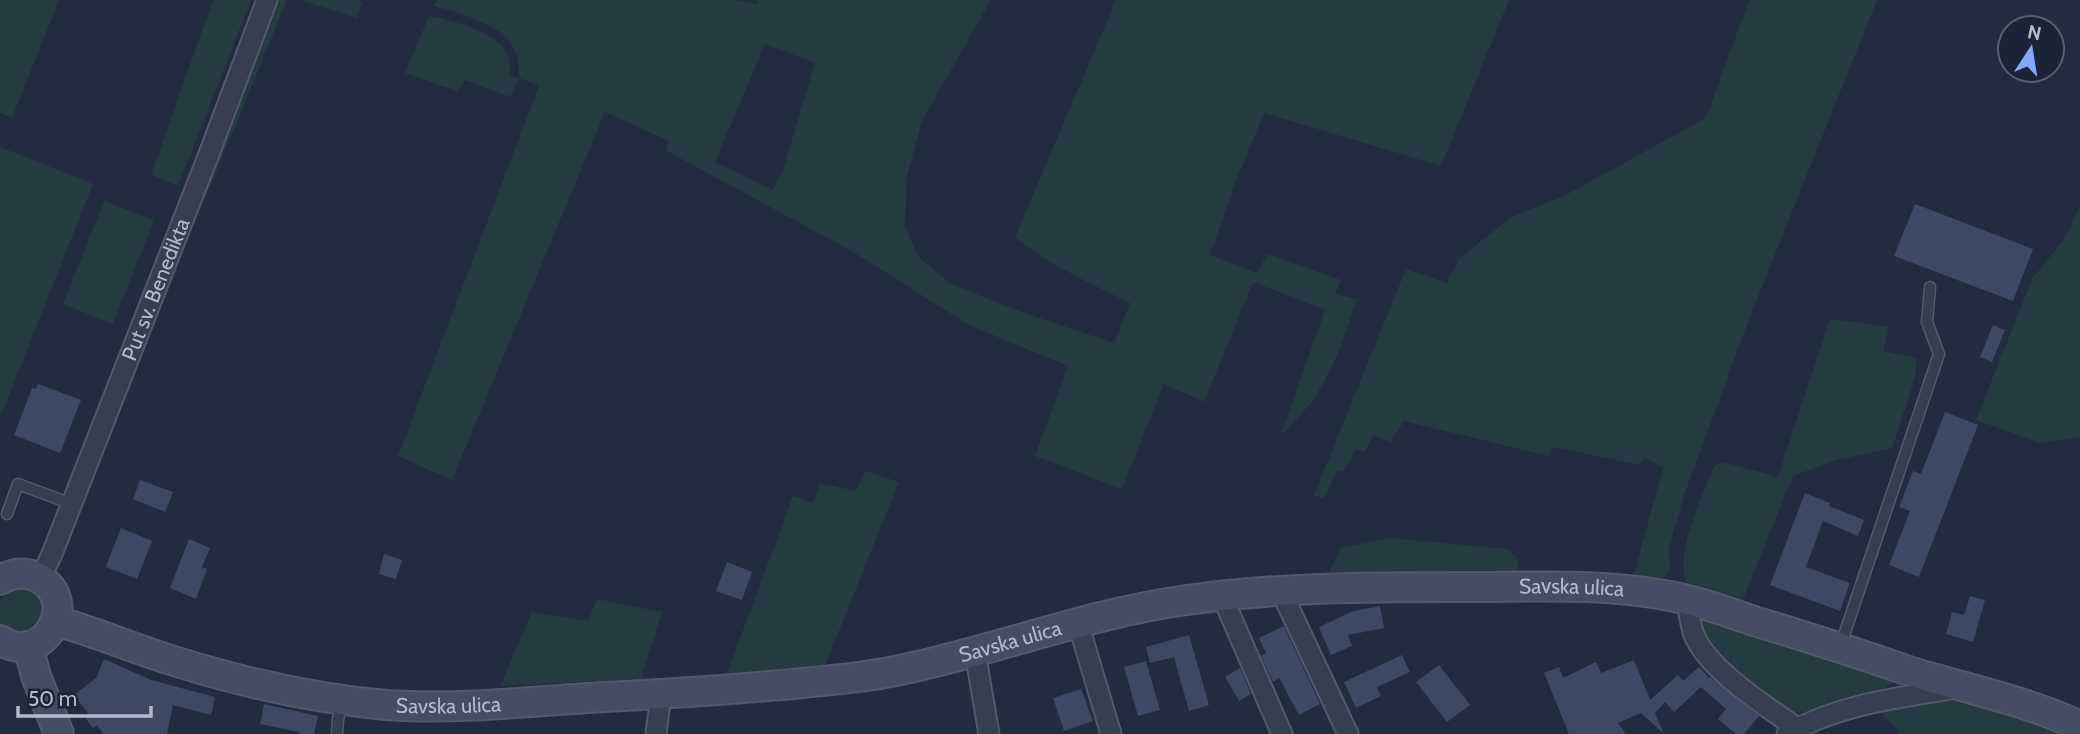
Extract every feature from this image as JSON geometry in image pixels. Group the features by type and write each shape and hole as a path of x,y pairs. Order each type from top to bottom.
{"street":[{"name":"Put sv. Benedikta","path":"40,579 72,504 267,0"},
{"path":"0,580 11,574 22,573 40,579 52,590 56,601 56,621 44,638 28,646 18,647 0,640"},
{"name":"Savska ulica","path":"56,621 89,630 169,660 219,674 343,699 390,705 447,706 661,694 851,679 898,671 1078,623 1183,600 1222,596 1281,591 1551,587 1639,591 1686,600 2063,718 2080,726"},
{"path":"1281,591 1348,734"},
{"path":"1222,596 1282,734"},
{"path":"1686,600 1694,633 1710,659 1792,731 1871,702 1962,688"},
{"path":"1078,623 1111,734"},
{"path":"28,646 36,676 60,734"},
{"path":"975,652 989,734"},
{"path":"656,734 661,694"}],"lane":[{"path":"1839,648 1940,354 1927,321 1930,287"},
{"path":"7,514 18,484 72,504"},
{"path":"337,734 343,699"}],"shaded area":[{"path":"0,0 59,0 12,118 0,113"},
{"path":"213,0 251,0 178,186 151,175"},
{"path":"277,0 287,0 206,197 202,195"},
{"path":"300,0 357,0 362,3 357,18"},
{"path":"437,0 737,0 758,4 756,0 991,0 922,121 907,175 905,226 916,252 923,261 951,284 1013,309 1114,343 1130,303 1056,265 1015,237 1116,0 1509,0 1441,166 1264,113 1210,255 1256,273 1268,254 1341,280 1335,293 1357,300 1342,344 1322,386 1281,435 1325,310 1253,282 1204,402 1164,384 1122,489 1035,456 1068,366 969,325 850,250 665,150 669,141 605,112 452,480 398,456 539,86 519,78 514,49 498,31 477,20 434,6","holes":["765,44 815,63 782,173 773,190 715,162"]},
{"path":"1749,0 1877,0 1751,314 1684,495 1669,548 1670,569 1659,584 1632,582 1663,468 1645,457 1640,465 1553,447 1549,456 1404,421 1391,442 1374,435 1364,452 1356,449 1344,471 1338,470 1323,499 1314,495 1406,269 1447,283 1459,259 1511,217 1564,196 1706,118"},
{"path":"429,16 472,28 493,39 507,54 511,76 519,78 511,97 465,80 457,91 405,73"},
{"path":"0,147 93,184 0,418"},
{"path":"104,201 154,220 113,324 63,304"},
{"path":"2080,206 2080,437 2040,443 1976,420 2032,279 2064,239"},
{"path":"1830,319 1889,327 1883,351 1917,358 1915,378 1892,448 1836,460 1793,476 1741,604 1697,591 1686,580 1683,566 1685,550 1695,514 1712,471 1717,464 1723,462 1778,477"},
{"path":"865,471 899,482 824,668 726,676 793,496 813,503 820,483 856,491"},
{"path":"1391,538 1507,549 1516,556 1520,577 1329,572 1341,548"},
{"path":"19,587 41,595 46,618 23,637 1,627 0,624 0,600 10,590"},
{"path":"597,599 662,612 641,679 500,686 532,612 588,621"},
{"path":"1707,617 1893,682 1885,688 1804,713 1792,712 1781,706 1778,709 1714,655 1698,621"},
{"path":"1934,700 1987,707 2072,734 1902,734 1878,710"}],"building":[{"path":"1915,204 2033,249 2013,301 1894,256"},
{"path":"1993,325 2005,330 1992,362 1980,357"},
{"path":"38,384 81,400 60,453 14,435 32,388 36,389"},
{"path":"1945,412 1978,425 1919,577 1889,565 1910,511 1899,507 1913,471 1921,474"},
{"path":"140,480 173,492 165,512 133,499"},
{"path":"1805,493 1864,520 1858,536 1823,521 1806,567 1850,583 1840,611 1770,585"},
{"path":"121,528 152,541 137,579 106,567"},
{"path":"189,539 210,548 202,567 207,569 196,599 170,588"},
{"path":"384,554 402,560 396,579 379,574"},
{"path":"727,562 752,572 742,600 716,591"},
{"path":"1970,596 1985,600 1973,642 1946,634 1952,612 1964,615"},
{"path":"1380,606 1384,628 1348,635 1352,646 1331,655 1319,627 1353,611"},
{"path":"1284,626 1320,704 1299,715 1279,678 1273,682 1261,656 1266,653 1259,638"},
{"path":"1189,635 1209,705 1189,711 1174,657 1150,663 1146,647"},
{"path":"1402,655 1410,672 1377,687 1381,696 1356,708 1344,682"},
{"path":"104,659 151,680 215,697 211,715 173,705 167,734 103,734 97,725 93,728 84,716 88,713 74,695 96,678"},
{"path":"1634,660 1650,700 1678,675 1683,681 1699,667 1709,678 1759,716 1744,734 1736,734 1718,719 1726,709 1701,687 1674,712 1665,702 1655,713 1664,734 1641,713 1618,723 1626,734 1569,734 1544,673 1559,667 1563,678 1596,662 1601,673"},
{"path":"1146,661 1160,710 1138,716 1124,667"},
{"path":"1439,665 1470,705 1447,722 1416,682"},
{"path":"1240,668 1251,694 1239,701 1225,677"},
{"path":"1081,689 1093,721 1064,731 1053,698"},
{"path":"264,704 318,716 314,734 299,734 260,724"}]}
